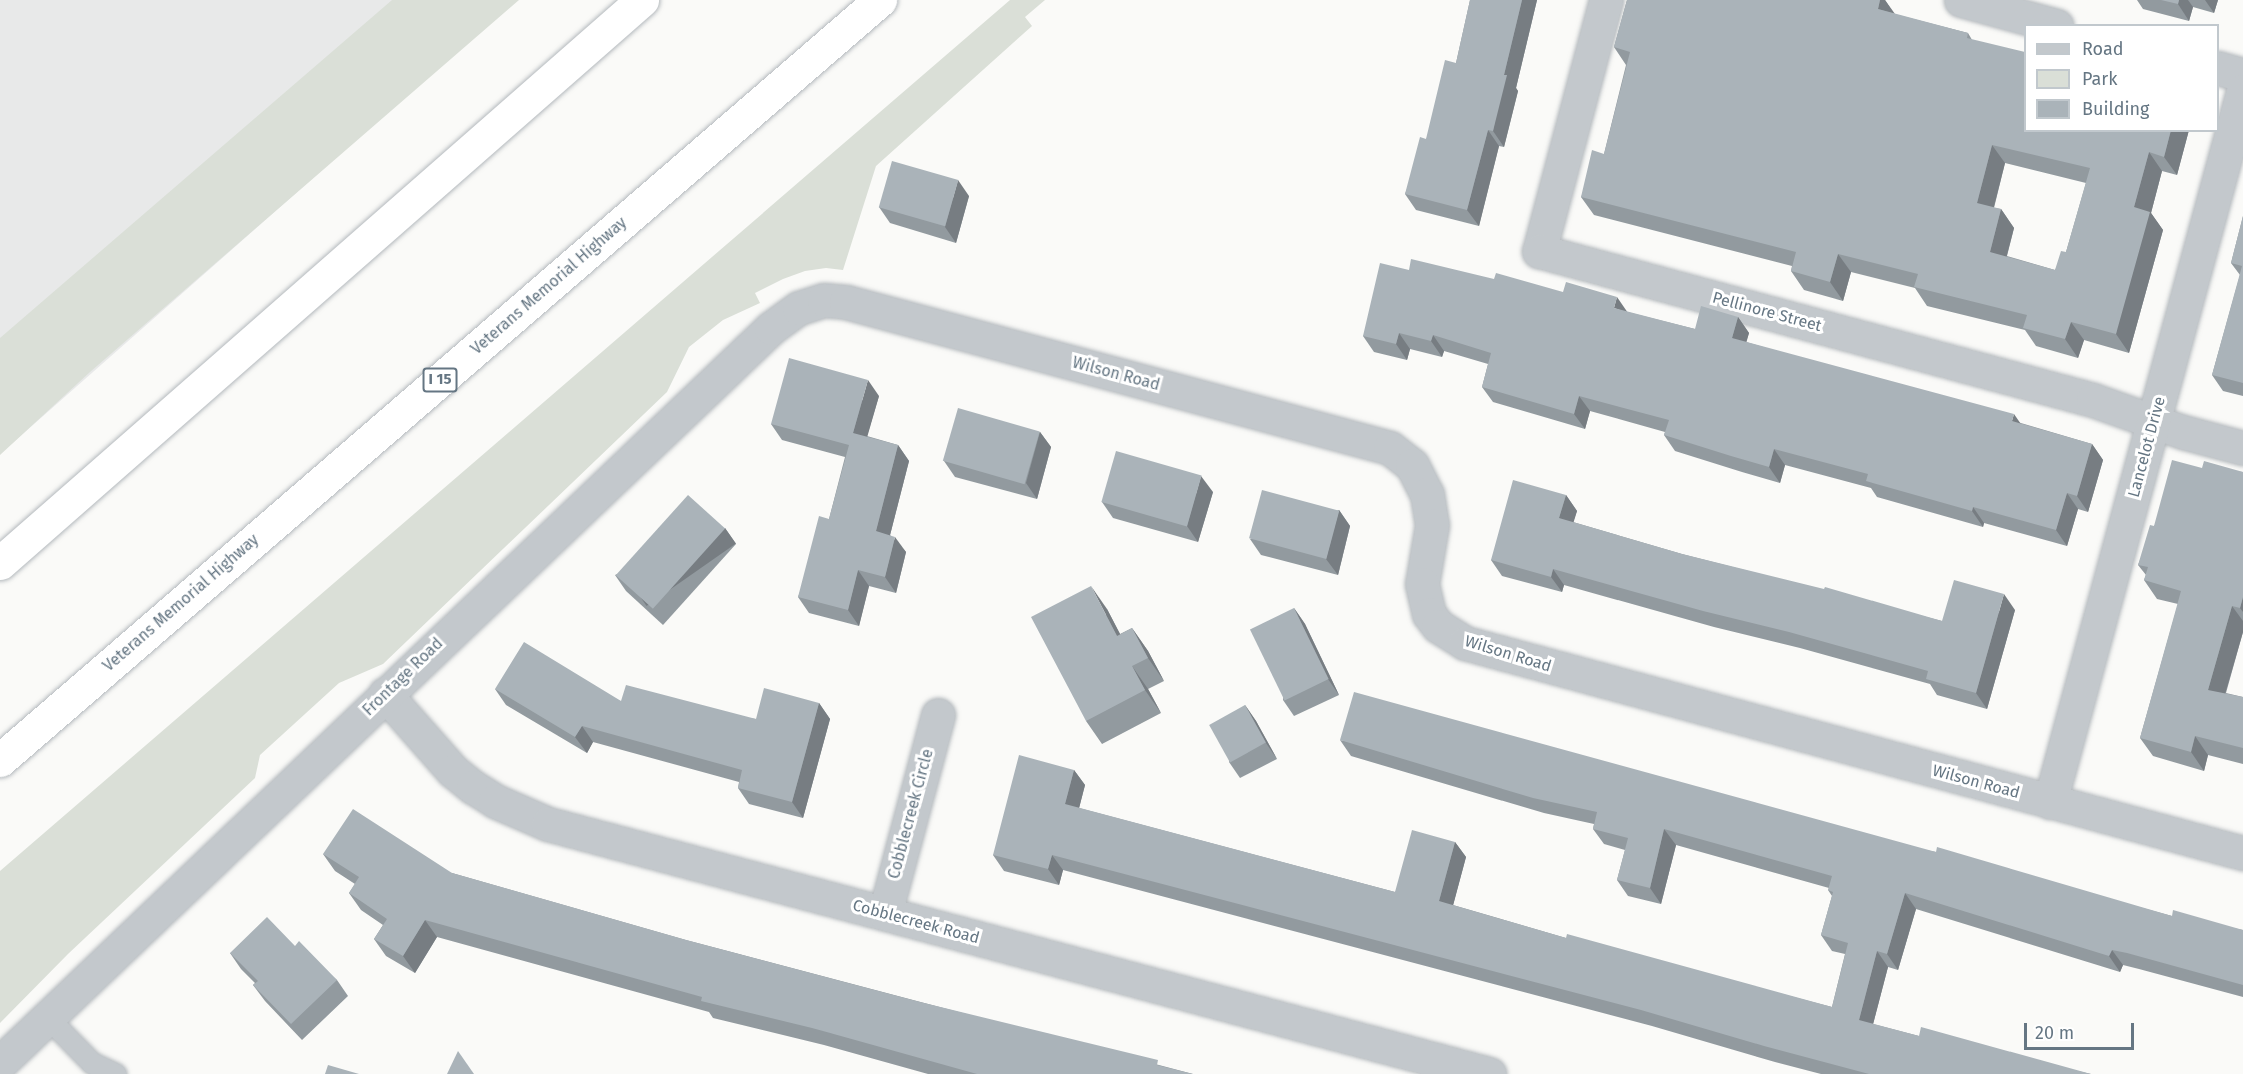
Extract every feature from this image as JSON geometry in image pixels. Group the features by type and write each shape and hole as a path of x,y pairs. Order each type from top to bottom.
{"highway":[{"path":"0,563 642,0"},
{"name":"Veterans Memorial Highway","path":"0,760 880,0"}],"street":[{"name":"Pellinore Street","path":"1606,0 1539,251 2093,400 2243,448"},
{"path":"1961,0 2050,24"},
{"path":"2219,69 2243,75"},
{"name":"Lancelot Drive","path":"2050,802 2243,91"},
{"name":"Frontage Road","path":"0,1063 771,328 799,308 814,302"},
{"name":"Wilson Road","path":"814,302 846,302 1390,448 1412,465 1427,494 1432,525 1423,570 1424,599 1429,614 1450,636 1483,649 2243,853"},
{"name":"Cobblecreek Road","path":"385,694 453,771 495,801 520,814 548,824 1489,1074"},
{"name":"Cobblecreek Circle","path":"885,913 938,715"}],"lane":[{"path":"47,1017 92,1063 116,1074"}],"shaded area":[{"path":"0,0 515,0 0,454"}],"green space":[{"path":"392,0 519,0 90,372 0,455 0,338"},
{"path":"1010,0 1045,0 1025,17 1032,26 876,166 843,270 826,268 805,271 755,293 760,303 723,320 689,347 667,392 383,664 339,683 260,755 255,778 68,954 0,1023 0,871"}],"building":[{"path":"1470,0 1522,0 1493,131 1488,130 1467,210 1405,194 1420,137 1426,139 1445,60 1456,63"},
{"path":"1627,0 1880,0 1878,9 1968,33 1967,38 2024,52 2024,132 2170,132 2164,157 2149,152 2134,207 2150,212 2116,334 2071,322 2065,339 2023,328 2027,315 1914,287 1918,274 1838,254 1830,282 1791,271 1796,252 1581,197 1592,150 1604,154 1630,52 1614,47","holes":["1992,145 2090,168 2066,252 2061,251 2055,270 1990,252 2001,209 1977,203"]},
{"path":"2161,0 2179,0 2178,4"},
{"path":"892,161 958,180 945,226 879,207"},
{"path":"2243,216 2243,383 2212,375 2242,266 2231,263"},
{"path":"1411,259 1494,279 1496,273 1563,292 1566,282 1617,297 1614,308 1695,329 1701,306 1738,317 1732,338 2014,414 2012,421 2092,444 2077,496 2067,493 2056,530 1973,507 1972,511 1866,481 1868,474 1774,449 1769,467 1664,435 1669,420 1579,396 1574,414 1482,387 1491,353 1433,335 1431,341 1399,333 1396,344 1363,336 1380,263 1409,270"},
{"path":"789,358 868,380 853,433 898,445 876,531 895,537 885,577 858,570 848,610 798,597 819,516 829,519 849,445 771,424"},
{"path":"958,408 1040,431 1025,484 943,461"},
{"path":"1116,451 1202,476 1187,526 1101,502"},
{"path":"2172,460 2202,468 2204,461 2243,472 2243,597 2240,608 2232,606 2208,690 2243,697 2243,748 2195,736 2191,752 2140,738 2181,591 2144,580 2148,567 2138,565 2150,525 2154,526"},
{"path":"1513,480 1566,495 1559,518 1682,554 1824,589 1825,587 1942,621 1954,580 2004,594 1976,693 1926,679 1928,671 1789,632 1703,611 1553,569 1551,577 1491,560"},
{"path":"1262,490 1339,511 1326,559 1249,538"},
{"path":"688,495 725,528 653,609 616,575"},
{"path":"1091,586 1117,636 1132,628 1148,658 1132,666 1145,690 1086,721 1031,617"},
{"path":"1294,608 1329,679 1285,700 1250,629"},
{"path":"524,642 621,701 626,685 756,719 764,688 819,703 792,802 738,788 742,770 582,726 575,737 495,689"},
{"path":"1354,692 1936,852 1937,847 2172,916 2173,910 2243,930 2243,985 2127,953 2112,950 2109,956 1905,893 1887,954 1877,951 1859,1020 1919,1036 1921,1027 2091,1074 1869,1074 1641,1010 1052,855 1048,869 993,855 1019,755 1074,770 1065,804 1395,892 1412,830 1455,842 1439,901 1566,938 1567,934 1832,1007 1848,943 1821,935 1833,892 1828,890 1832,876 1664,829 1650,888 1617,880 1628,838 1593,829 1597,812 1533,798 1340,740"},
{"path":"1245,705 1266,743 1230,762 1209,725"},
{"path":"353,809 452,873 686,940 920,1002 1158,1060 1157,1065 1193,1074 977,1074 812,1028 701,1001 702,997 425,920 403,956 374,939 387,919 349,893 359,877 323,854"},
{"path":"267,917 295,946 299,941 337,980 291,1024 253,985 258,981 230,953"},
{"path":"458,1051 474,1074 447,1074"},
{"path":"328,1065 359,1074 325,1074"}]}
